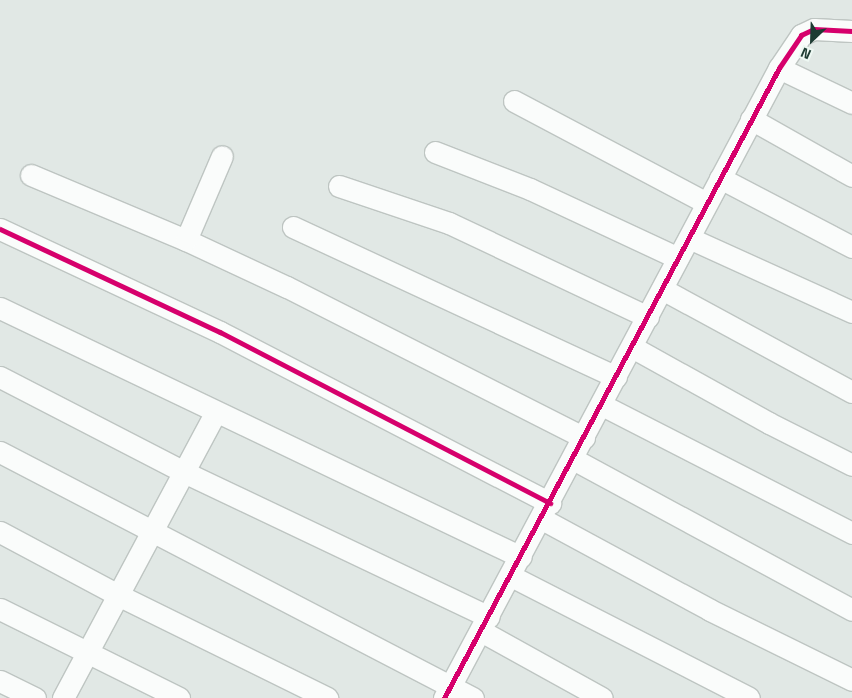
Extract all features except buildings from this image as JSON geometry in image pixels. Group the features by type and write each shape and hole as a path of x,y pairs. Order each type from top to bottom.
{"street":[{"path":"447,692 546,511 779,68 801,35 814,29 852,31"},
{"path":"779,68 852,103"},
{"path":"514,101 707,203"},
{"path":"751,119 852,176"},
{"path":"435,152 530,188 678,258"},
{"path":"186,240 222,156"},
{"path":"30,175 186,240 375,330 584,438"},
{"path":"720,178 852,247"},
{"path":"339,186 449,222 648,317"},
{"path":"293,227 616,377"},
{"path":"0,229 220,332 546,511 710,610 852,680"},
{"path":"689,238 852,312"},
{"path":"662,289 852,392"},
{"path":"0,308 521,557"},
{"path":"632,347 769,423 852,465"},
{"path":"0,377 485,624 602,698"},
{"path":"602,405 852,533"},
{"path":"63,698 186,473 216,412"},
{"path":"0,452 447,692 473,698"},
{"path":"573,460 852,610"},
{"path":"0,532 120,596 327,698"},
{"path":"511,576 748,698"},
{"path":"0,609 179,698"},
{"path":"0,681 35,698"}],"cycle path":[{"path":"444,698 779,68 801,35 814,29 852,31"},
{"path":"0,229 220,332 550,503"}]}
